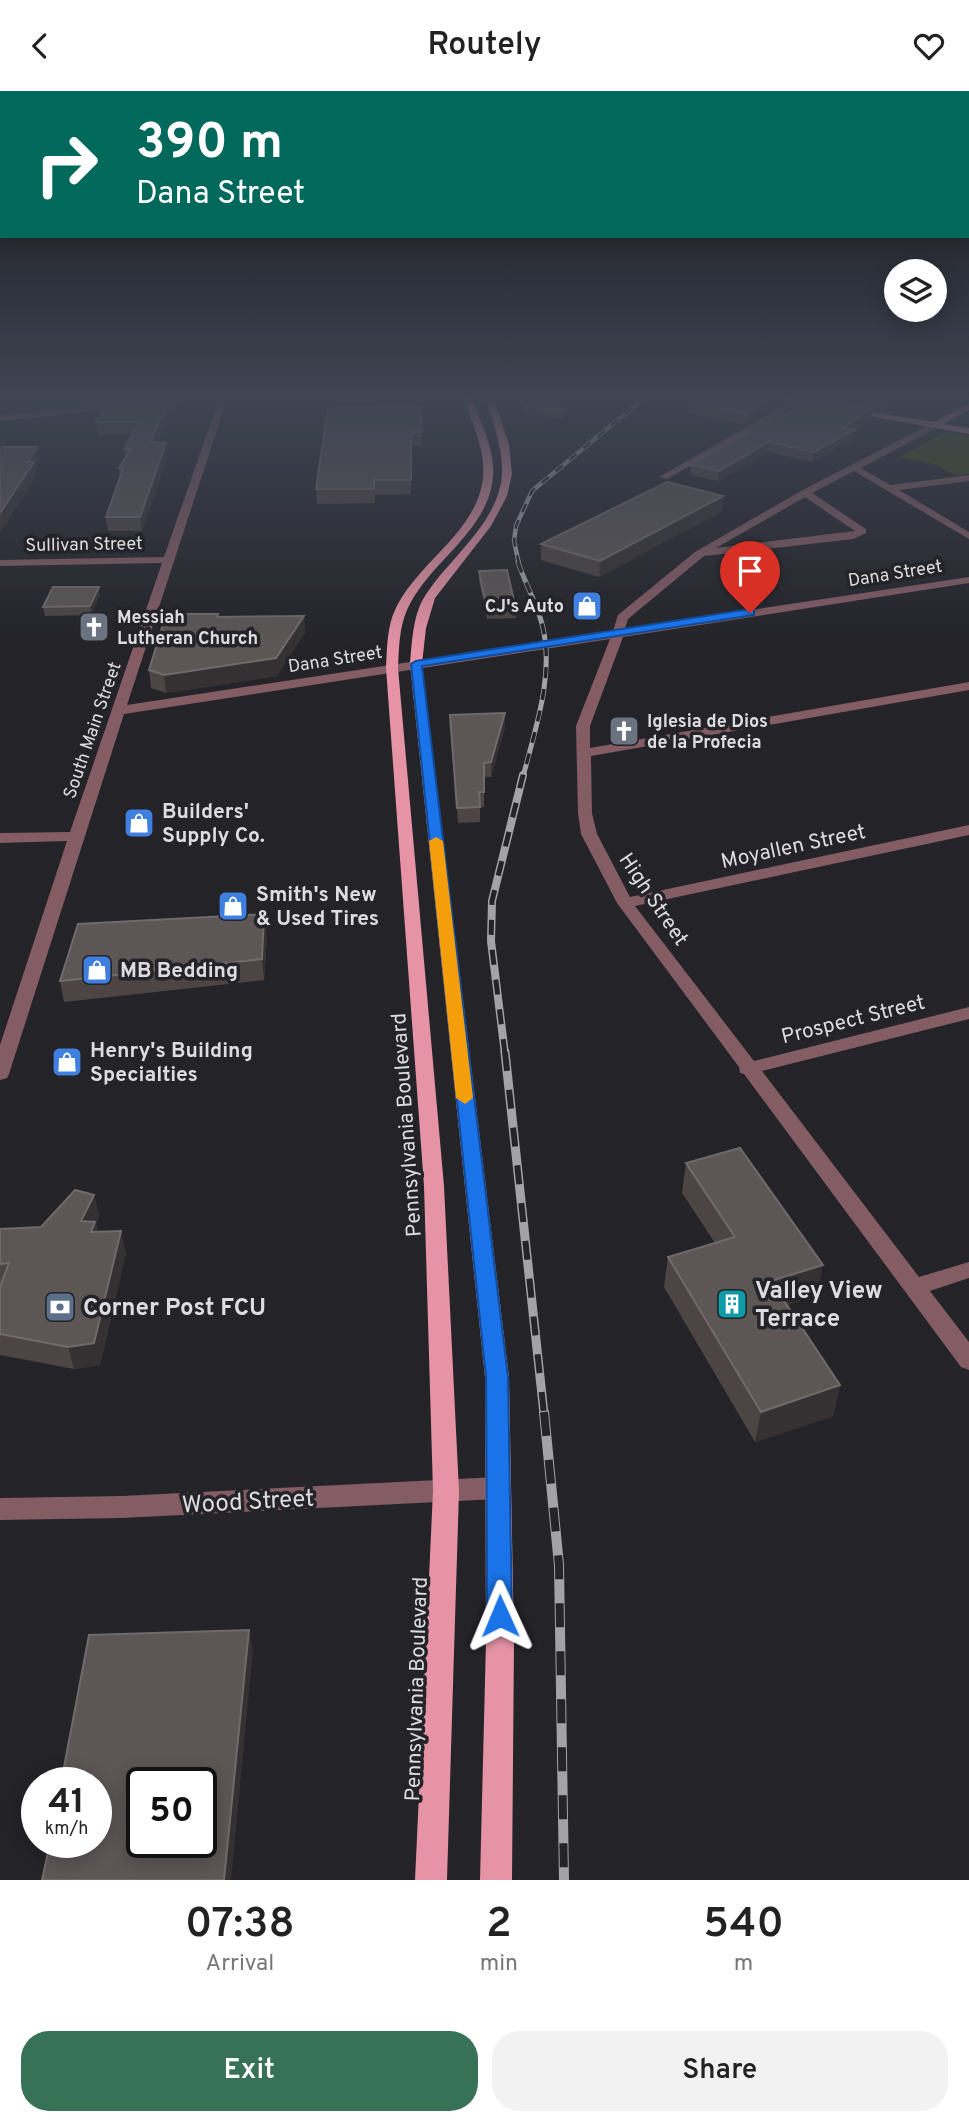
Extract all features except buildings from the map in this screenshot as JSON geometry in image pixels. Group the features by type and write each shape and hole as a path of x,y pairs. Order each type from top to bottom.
{"main road":[{"name":"Pennsylvania Boulevard","path":"431,1880 446,1491 434,1186 392,668 394,636 402,608 472,516 485,491 486,482"},
{"path":"496,1880 500,1641 497,1377 416,664 420,628 429,598 487,524 502,496 505,482"}],"street":[{"name":"South Main Street","path":"0,1074 76,836 121,709 195,482"},
{"name":"High Street","path":"826,482 699,554 622,618 583,726 585,813 589,834 599,857 625,903 747,1069 969,1360"},
{"path":"880,482 969,536"},
{"path":"890,488 934,482"},
{"path":"699,554 853,536 862,531 805,493"},
{"path":"946,522 969,519"},
{"name":"Sullivan Street","path":"0,563 169,560"},
{"name":"Dana Street","path":"121,709 969,580"},
{"path":"585,753 969,686"},
{"name":"Moyallen Street","path":"625,903 969,830"},
{"path":"0,838 76,836"},
{"name":"Prospect Street","path":"747,1069 969,1013"},
{"path":"914,1287 969,1270"},
{"name":"Wood Street","path":"0,1509 122,1507 497,1488"}],"railway":[{"path":"519,564 514,541 516,526 532,491 542,482"},
{"path":"518,562 541,619 546,647 542,703 523,777"},
{"path":"505,1054 491,941 492,901 523,775"},
{"path":"505,1052 544,1414"},
{"path":"544,1412 559,1565 564,1880"}],"slow traffic":[{"path":"436,841 465,1098"}],"place":[{"name":"CJ's Auto","path":"587,606"},
{"name":"Messiah Lutheran Church","path":"94,627"},
{"name":"Iglesia de Dios de la Profecia","path":"624,731"},
{"name":"Builders' Supply Co.","path":"139,823"},
{"name":"Smith's New & Used Tires","path":"233,906"},
{"name":"MB Bedding","path":"97,970"},
{"name":"Henry's Building Specialties","path":"67,1062"},
{"name":"Valley View Terrace","path":"732,1304"},
{"name":"Corner Post FCU","path":"60,1307"}],"route":[{"path":"500,1616 497,1377 416,664 750,613"}]}
